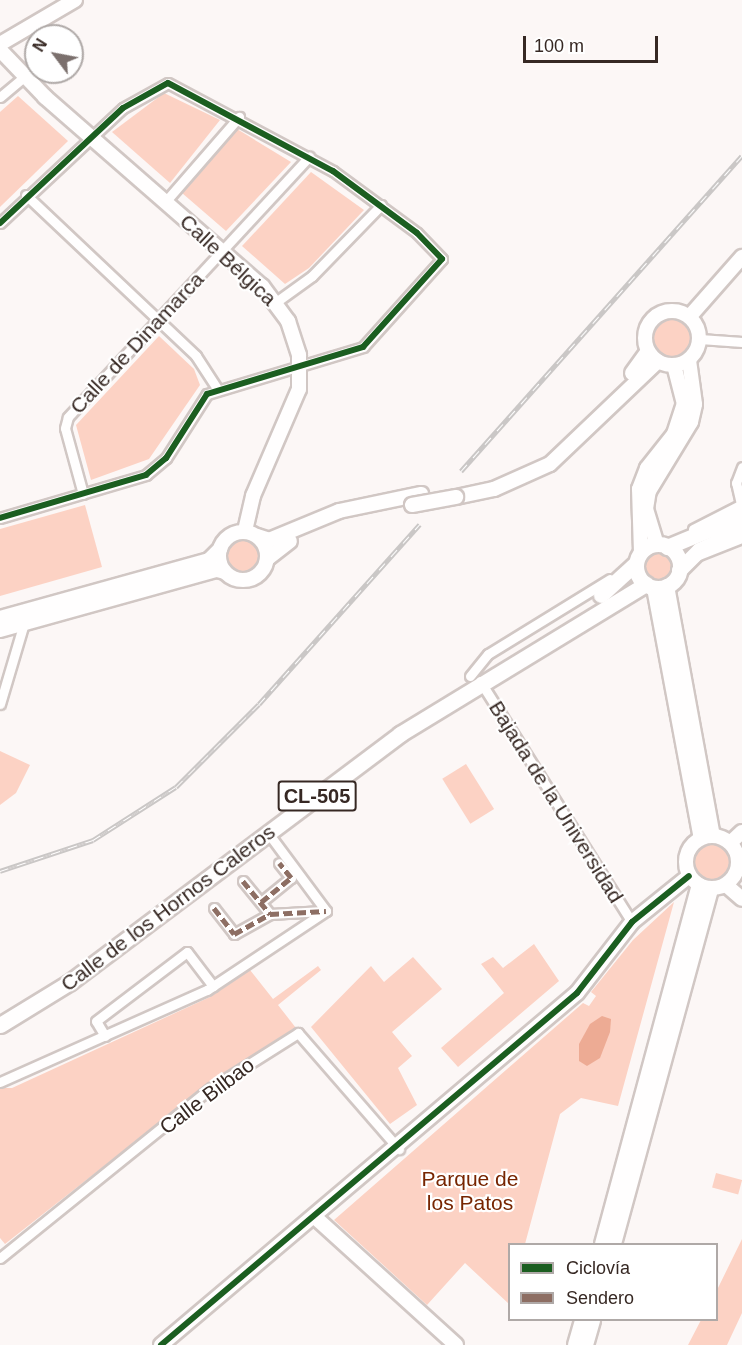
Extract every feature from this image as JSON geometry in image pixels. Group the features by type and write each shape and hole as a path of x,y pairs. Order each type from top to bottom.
{"main road":[{"path":"0,44 68,2"},
{"name":"Calle Bélgica","path":"0,50 24,77"},
{"name":"Calle Bélgica","path":"32,84 276,302 293,333 300,364 296,401 253,496 251,534"},
{"path":"690,316 742,258"},
{"path":"684,564 666,545 646,508 649,491 691,422 695,404 689,360 700,339 690,316 674,310 658,314 645,335 653,356 674,365 689,360"},
{"path":"0,618 209,560 230,536 251,534 269,540 339,511 460,492 494,489 550,464 653,356"},
{"path":"674,365 684,404 674,434 647,468 639,489 639,558 666,545 742,516"},
{"path":"0,630 217,570 250,579 277,546 342,518 417,500"},
{"name":"CL-505","path":"645,585 742,530"},
{"path":"251,534 267,559"},
{"path":"220,549 225,572"},
{"name":"Calle de los Hornos Caleros","path":"0,1014 64,974 394,726 478,682 645,585 639,558"},
{"path":"645,585 707,837"},
{"name":"Calle de los Hornos Caleros","path":"0,1025 70,982 268,833 478,682"},
{"path":"730,843 742,832"},
{"path":"707,837 730,843 738,859 734,882 742,899"},
{"path":"614,1243 700,883 686,855 707,837"},
{"path":"161,1345 399,1149 577,993 633,922 700,883 734,882"},
{"path":"603,1243 700,883"},
{"path":"316,1218 456,1345"},
{"path":"575,1345 582,1321"},
{"path":"586,1345 593,1321"}],"street":[{"path":"0,98 24,77"},
{"path":"0,223 26,195 90,136 164,83 239,117 309,157 381,205 439,252 441,263 363,347 217,388 195,406 154,470 0,518"},
{"path":"165,202 239,117"},
{"name":"Calle de Dinamarca","path":"83,494 66,421 309,157"},
{"path":"26,195 203,362 217,388"},
{"path":"276,302 312,276 381,205"},
{"path":"700,339 742,342"},
{"path":"666,545 742,504 736,483 742,467"},
{"path":"684,564 742,538"},
{"path":"0,704 24,623"},
{"name":"Bajada de la Universidad","path":"478,682 633,922"},
{"path":"268,833 326,911"},
{"path":"261,902 291,878 279,863"},
{"path":"243,881 270,914"},
{"path":"213,908 234,933 270,914 326,911"},
{"path":"0,1082 213,986 326,911"},
{"path":"105,1036 96,1021 187,952 213,986"},
{"name":"Calle Bilbao","path":"0,1258 25,1243 211,1088 298,1033 399,1149"}],"green space":[{"path":"164,93 220,120 170,183 112,132"},
{"path":"18,96 68,141 0,207 0,112"},
{"path":"237,129 291,162 226,231 182,193"},
{"path":"311,172 364,210 309,268 285,284 242,246"},
{"path":"672,316 686,323 693,337 686,351 672,358 658,351 651,337 658,323"},
{"path":"159,336 194,369 200,385 149,459 91,480 76,425"},
{"path":"85,505 102,567 0,596 0,529"},
{"path":"243,540 255,544 259,556 255,568 243,572 231,568 227,556 231,544"},
{"path":"658,551 669,555 673,566 669,577 658,581 647,577 643,566 647,555"},
{"path":"0,751 30,765 16,793 0,805"},
{"path":"466,764 494,809 470,824 442,779"},
{"path":"712,842 726,848 732,862 726,876 712,882 698,876 692,862 698,848"},
{"name":"Parque de los Patos","path":"674,902 618,1106 581,1098 560,1114 525,1243 508,1243 508,1303 465,1263 427,1305 334,1220 583,1003 589,1006 596,996 591,992 633,940"},
{"path":"534,944 559,981 458,1067 441,1048 504,993 481,964 493,957 503,968"},
{"path":"413,957 442,989 392,1032 412,1056 398,1068 417,1105 390,1124 311,1027 371,966 384,982"},
{"path":"318,966 321,970 278,1005 296,1028 216,1078 5,1244 0,1238 0,1088 12,1088 210,997 250,970 273,999"},
{"path":"716,1173 742,1180 738,1194 712,1187"},
{"path":"742,1239 742,1313 727,1345 688,1345 700,1321 718,1321 718,1288"}],"shaded area":[{"path":"602,1016 611,1019 610,1032 600,1058 587,1066 579,1061 579,1044 590,1024"}],"railway":[{"path":"461,471 742,156"},
{"path":"0,871 93,840 176,787 259,704 420,524"}],"marked path":[{"path":"261,902 291,878 279,863"},
{"path":"243,881 270,914 326,911"},
{"path":"214,908 234,934 270,914"}],"cycle path":[{"path":"0,223 123,108 168,83 333,171 417,233 442,259 363,347 207,394 166,458 146,475 0,518"},
{"path":"161,1345 577,993 632,922 689,876"}]}
